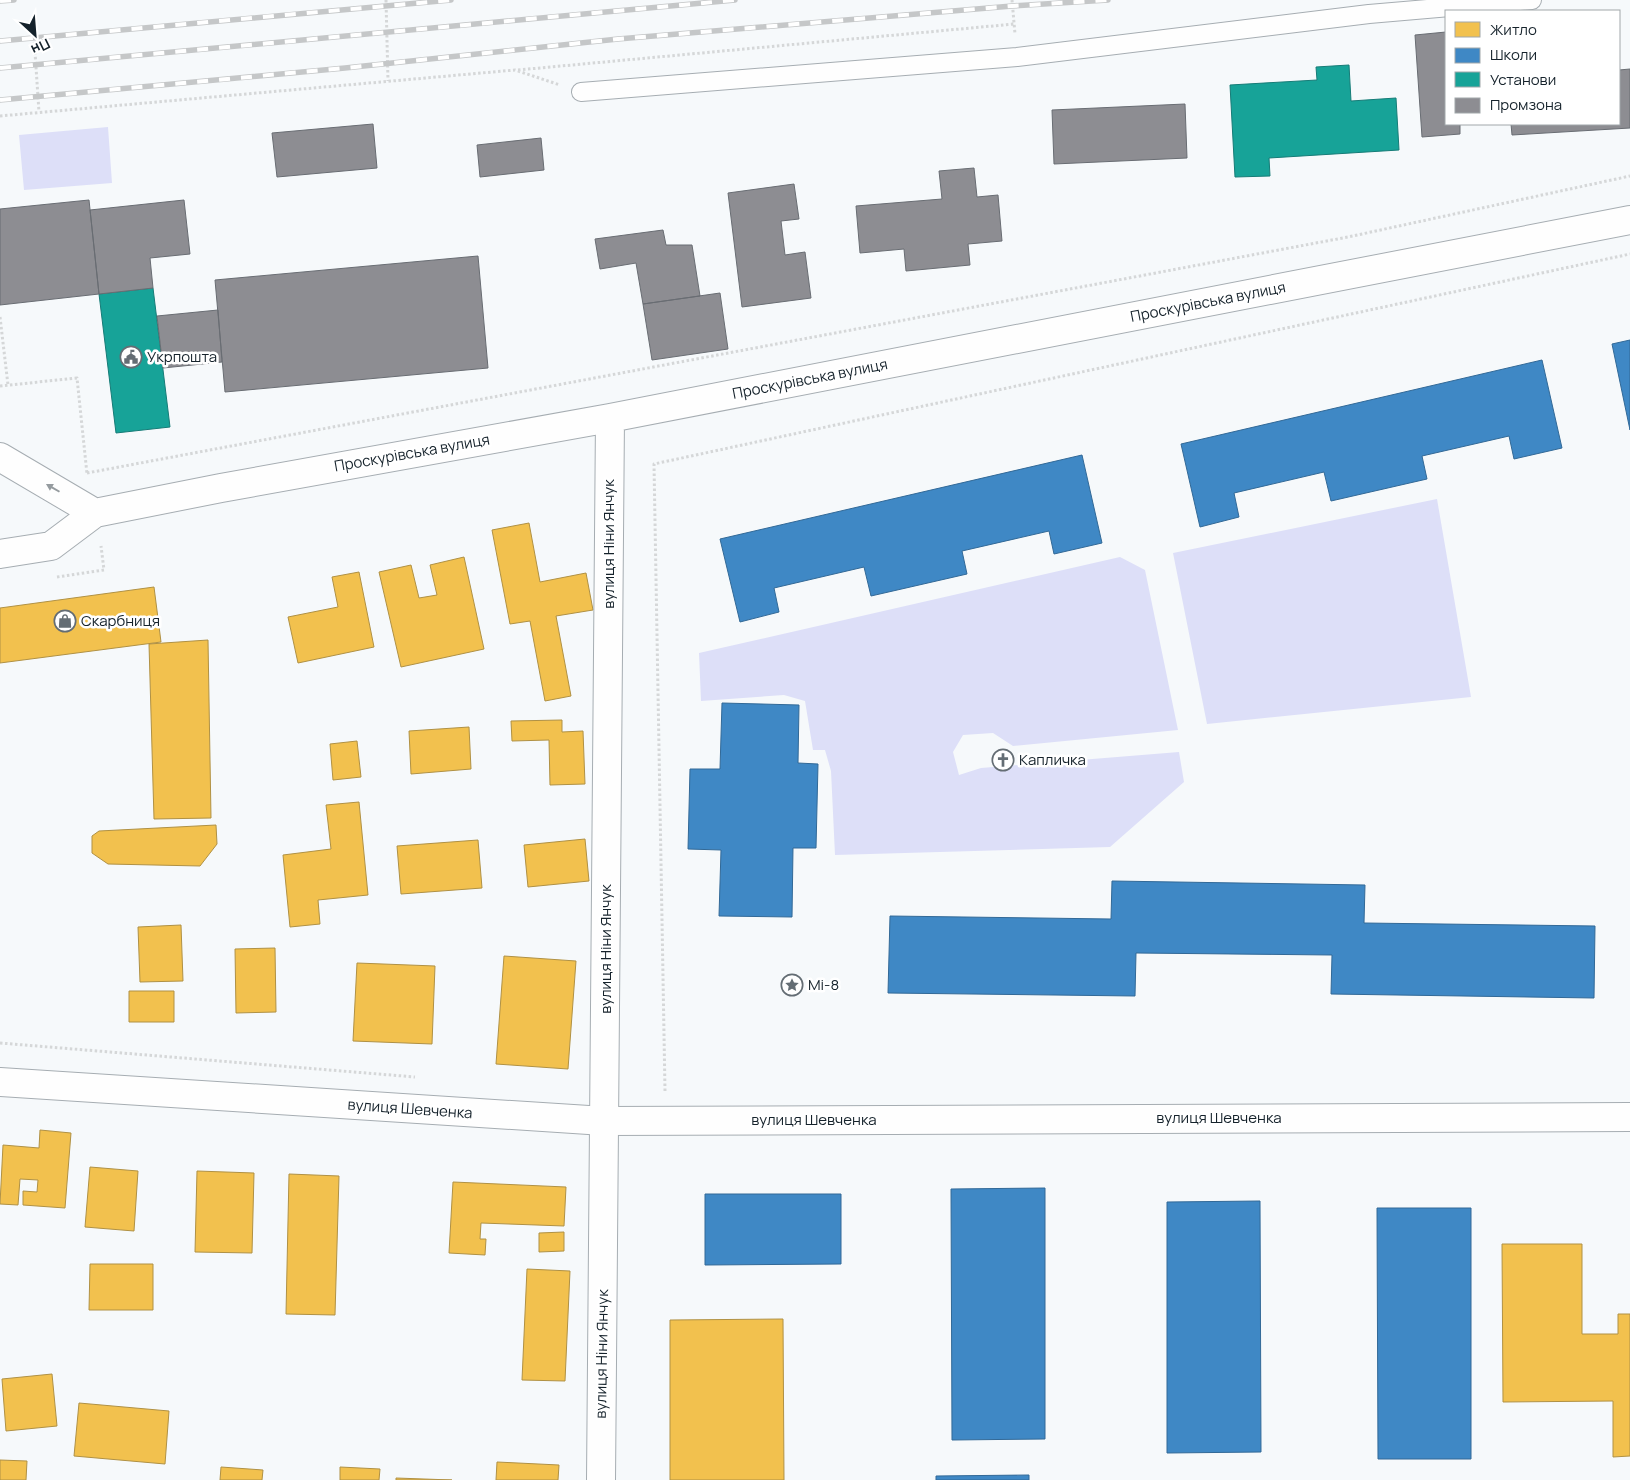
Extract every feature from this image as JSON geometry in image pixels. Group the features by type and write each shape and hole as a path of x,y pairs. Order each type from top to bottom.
{"street":[{"name":"Проскурівська вулиця","path":"0,554 51,546 95,513 221,488 610,418 1630,220"},
{"name":"вулиця Ніни Янчук","path":"601,1480 610,418"},
{"path":"0,457 95,513"},
{"name":"вулиця Шевченка","path":"0,1082 604,1121 1630,1117"}],"lane":[{"path":"581,92 1017,57 1369,14 1532,0"}],"path":[{"path":"386,0 388,81"},
{"path":"1012,0 1017,57"},
{"path":"33,22 39,112"},
{"path":"0,116 1014,24"},
{"path":"515,70 581,92"},
{"path":"0,386 77,378 87,473 1348,237 1630,176"},
{"path":"687,1121 665,1097 654,464 1630,254"},
{"path":"0,317 8,385"},
{"path":"0,1043 416,1077"}],"shaded area":[{"path":"108,127 112,183 24,190 19,135"},
{"path":"1437,499 1471,697 1207,724 1173,553"},
{"path":"1120,557 1145,570 1178,730 1013,746 993,733 963,735 953,752 959,775 981,768 1179,752 1184,782 1110,847 835,855 831,771 825,750 813,750 805,701 784,695 701,701 699,653"}],"building: Житло":[{"path":"529,523 540,582 586,573 593,610 556,616 571,696 545,701 530,621 510,624 492,530"},
{"path":"464,557 484,649 401,667 379,572 411,565 419,598 437,595 430,565"},
{"path":"359,572 374,647 298,663 288,617 338,607 332,577"},
{"path":"154,587 161,642 0,663 0,608"},
{"path":"208,640 211,818 154,819 149,644"},
{"path":"562,720 562,732 583,731 585,784 550,785 549,740 512,741 511,721"},
{"path":"469,727 471,769 411,774 409,731"},
{"path":"357,741 361,777 333,780 330,744"},
{"path":"359,802 368,895 318,900 320,924 290,927 283,855 331,849 326,805"},
{"path":"216,825 217,844 200,866 108,864 92,853 92,836 99,831"},
{"path":"585,839 589,881 528,887 524,845"},
{"path":"478,840 482,888 401,894 397,846"},
{"path":"181,925 183,981 140,982 138,927"},
{"path":"275,948 276,1012 236,1013 235,949"},
{"path":"504,956 576,961 568,1069 496,1064"},
{"path":"357,963 435,966 432,1044 353,1041"},
{"path":"129,991 174,991 174,1022 129,1022"},
{"path":"40,1130 71,1133 65,1208 23,1205 23,1191 37,1192 38,1180 20,1179 18,1205 0,1204 3,1145 39,1148"},
{"path":"90,1167 138,1171 134,1231 85,1227"},
{"path":"197,1171 254,1173 252,1253 195,1252"},
{"path":"289,1174 339,1176 335,1315 286,1314"},
{"path":"453,1182 566,1187 564,1226 481,1223 480,1239 486,1239 485,1255 449,1253"},
{"path":"564,1232 564,1251 539,1252 539,1233"},
{"path":"1502,1244 1582,1244 1582,1334 1618,1334 1618,1314 1630,1314 1630,1456 1613,1457 1613,1401 1503,1402"},
{"path":"90,1264 153,1264 153,1310 89,1310"},
{"path":"527,1269 570,1271 565,1381 522,1380"},
{"path":"783,1319 784,1480 670,1480 670,1320"},
{"path":"52,1374 57,1426 6,1431 2,1379"},
{"path":"79,1403 169,1411 165,1464 74,1456"},
{"path":"0,1460 27,1461 26,1480 0,1480"},
{"path":"497,1462 559,1465 558,1480 496,1480"},
{"path":"221,1467 263,1470 262,1480 220,1480"},
{"path":"340,1467 380,1469 379,1480 340,1480"},
{"path":"396,1478 452,1480 396,1480"}],"building: Школи":[{"path":"1630,340 1630,430 1612,344"},
{"path":"1542,360 1562,448 1514,459 1509,436 1422,456 1427,479 1331,501 1324,472 1234,493 1239,517 1200,527 1181,444"},
{"path":"1082,455 1102,543 1054,554 1049,531 962,551 967,574 871,596 864,567 774,588 779,612 740,622 720,539"},
{"path":"722,703 799,705 798,763 818,764 816,848 793,848 792,917 719,916 721,850 688,849 690,769 720,769"},
{"path":"1112,881 1365,885 1364,923 1595,926 1594,998 1331,994 1332,955 1136,953 1135,996 888,993 890,916 1111,919"},
{"path":"1045,1188 1045,1439 952,1440 951,1189"},
{"path":"705,1194 841,1194 841,1264 705,1265"},
{"path":"1260,1201 1261,1452 1167,1453 1167,1202"},
{"path":"1377,1208 1471,1208 1471,1459 1378,1459"},
{"path":"1029,1475 1029,1480 936,1480 936,1476"}],"building: Установи":[{"path":"1349,65 1351,101 1396,98 1399,150 1269,158 1270,176 1235,177 1230,85 1317,80 1316,67"},
{"path":"153,288 170,427 116,433 99,294"}],"building: Промзона":[{"path":"1445,32 1445,125 1460,125 1460,134 1422,137 1415,35"},
{"path":"1630,69 1630,128 1512,135 1511,125 1620,125 1620,70"},
{"path":"1185,104 1187,158 1054,164 1052,110"},
{"path":"373,124 377,168 277,177 272,133"},
{"path":"541,138 544,170 480,177 477,145"},
{"path":"974,168 977,197 998,195 1002,241 968,244 970,265 906,271 904,249 860,253 856,206 942,199 939,171"},
{"path":"794,184 799,219 781,221 785,255 805,252 811,298 742,307 728,193"},
{"path":"89,200 99,294 0,305 0,209"},
{"path":"184,200 190,254 150,258 153,288 99,294 90,210"},
{"path":"663,230 666,245 692,245 700,296 643,304 636,263 600,269 595,239"},
{"path":"478,256 488,368 225,392 215,280"},
{"path":"720,293 728,349 652,360 643,304"},
{"path":"218,310 222,362 163,368 157,316"}],"railway":[{"path":"0,1 14,0"},
{"path":"0,41 451,0"},
{"path":"0,68 735,0"},
{"path":"0,100 345,68 618,39 1012,6 1108,0"}],"place":[{"name":"Укрпошта","path":"131,357"},
{"name":"Скарбниця","path":"65,621"},
{"name":"Капличка","path":"1003,760"},
{"name":"Mi-8","path":"792,985"}]}
